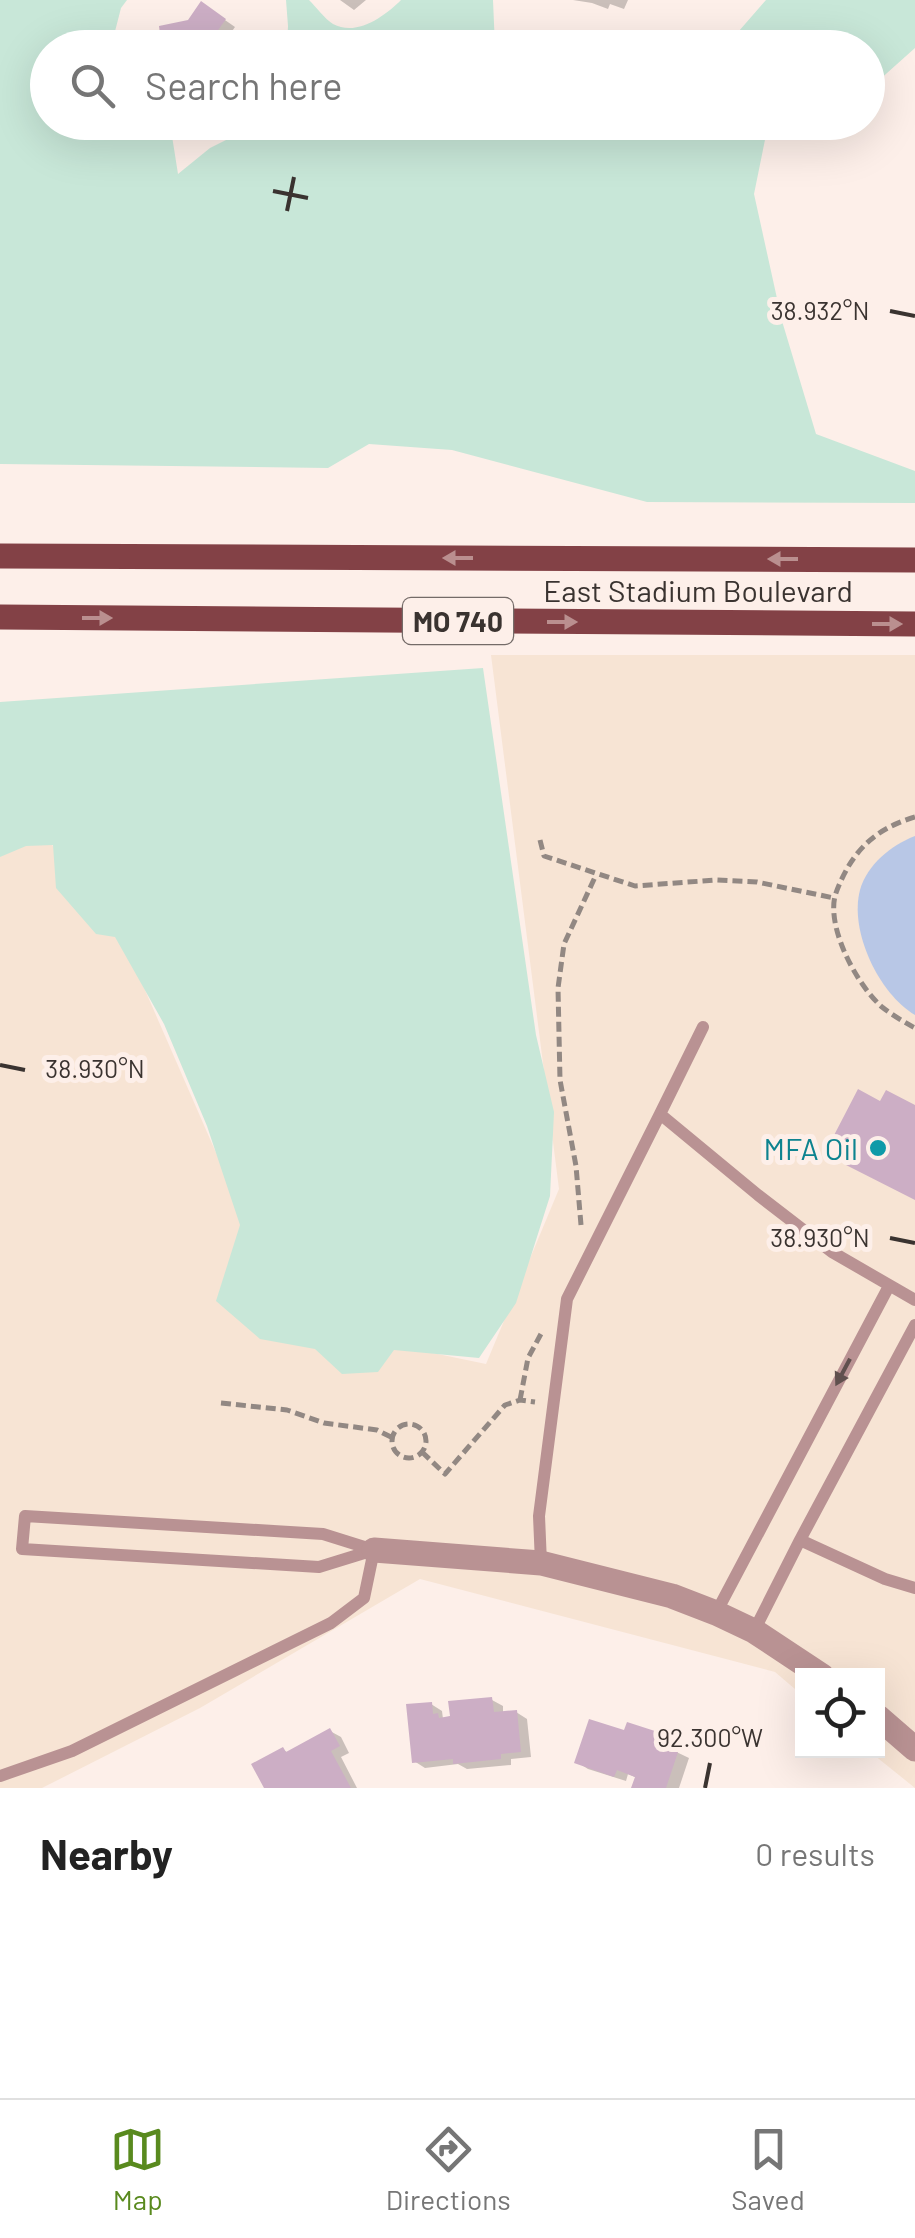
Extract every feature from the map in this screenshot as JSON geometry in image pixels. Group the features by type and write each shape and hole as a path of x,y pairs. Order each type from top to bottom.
{"main road":[{"name":"East Stadium Boulevard","path":"0,556 915,560"},
{"name":"East Stadium Boulevard","path":"0,617 915,624"}],"street":[{"path":"374,1550 541,1563 672,1596 754,1632 810,1668"},
{"path":"885,1722 915,1749"}],"lane":[{"path":"541,1563 538,1516 567,1299 703,1027"},
{"path":"660,1114 832,1252 915,1300"},
{"path":"716,1613 888,1286"},
{"path":"754,1632 915,1325"},
{"path":"25,1516 323,1534 374,1550 319,1568 22,1549 25,1516"},
{"path":"800,1540 885,1579 915,1588"},
{"path":"0,1776 72,1750 330,1623 364,1598 374,1550"}],"path":[{"path":"915,817 882,830 867,842 848,867 834,898 841,943 863,986 880,1006 915,1028"},
{"path":"540,840 544,856 636,886 716,880 757,882 834,898"},
{"path":"580,1230 576,1166 560,1080 558,988 564,944 596,875"},
{"path":"520,1400 528,1358 542,1332"},
{"path":"422,1452 446,1474 505,1405 520,1400 553,1404"},
{"path":"221,1403 287,1410 324,1423 376,1430 392,1437"},
{"path":"403,1424 420,1427 426,1442 422,1452 412,1458 400,1456 392,1448 392,1437 403,1424"}],"shaded area":[{"path":"491,655 915,655 915,1788 878,1758 885,1758 885,1668 795,1668 795,1689 775,1672 420,1579 200,1708 42,1788 0,1788 0,839 43,833 121,935 248,1226 254,1316 486,1364 559,1189"}],"green space":[{"path":"0,0 127,0 115,30 30,30 30,140 173,140 178,174 226,140 765,140 754,194 782,321 816,434 915,471 915,503 647,502 452,450 369,444 328,468 0,464"},
{"path":"286,0 309,0 333,24 352,28 379,18 401,0 493,0 494,30 288,30"},
{"path":"766,0 915,0 915,48 885,75 885,30 740,30"},
{"path":"483,668 536,1035 554,1112 550,1196 516,1303 479,1358 394,1350 378,1372 342,1374 315,1349 260,1339 216,1301 240,1225 207,1126 164,1024 115,937 96,934 56,888 53,845 26,846 0,857 0,702"}],"water":[{"path":"915,836 915,1015 890,992 870,960 858,906 863,881 874,864 889,850"}],"building":[{"path":"201,1 226,19 218,30 160,30 159,26 188,20"},
{"name":"MFA Oil","path":"858,1089 880,1101 886,1090 915,1105 915,1200 846,1165 852,1154 830,1143"},
{"path":"492,1697 494,1712 517,1710 521,1752 501,1754 501,1759 453,1764 453,1759 412,1763 406,1704 432,1702 433,1714 438,1713 439,1718 450,1716 448,1701"},
{"path":"589,1719 624,1730 627,1722 658,1732 655,1741 679,1749 666,1788 631,1788 635,1777 617,1770 614,1777 574,1763"},
{"path":"330,1728 340,1746 331,1751 351,1788 264,1788 251,1764 283,1747 286,1752"}],"place":[{"name":"MFA Oil","path":"878,1148"}]}
